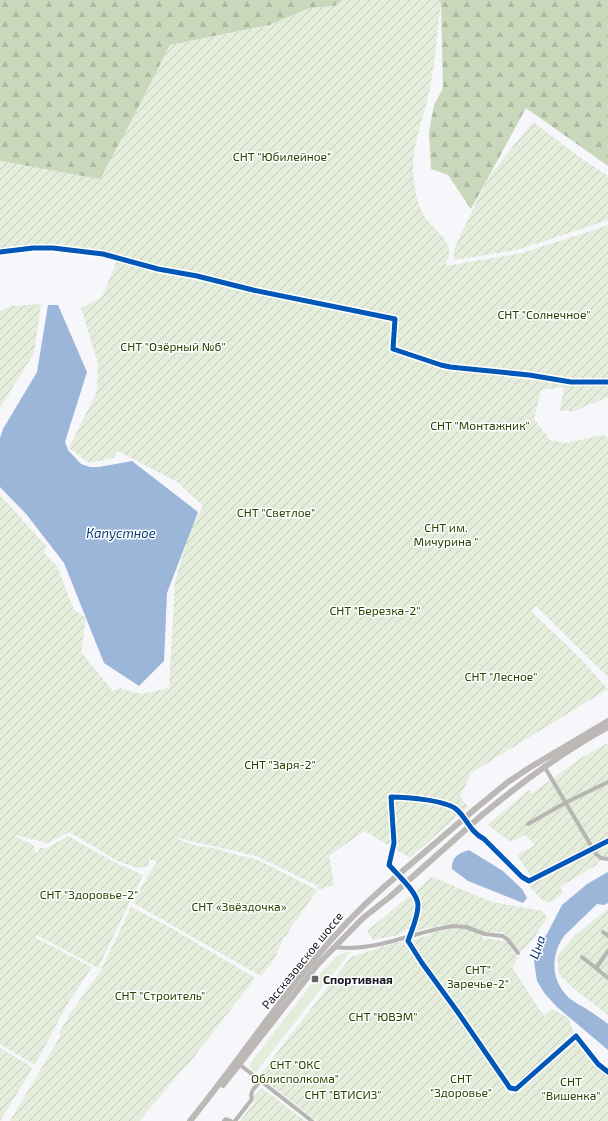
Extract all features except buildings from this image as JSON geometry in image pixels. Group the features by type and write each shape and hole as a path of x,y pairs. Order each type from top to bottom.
{"main road":[{"name":"Рассказовское шоссе","path":"190,1121 318,955 355,914 384,887 508,782 608,721"},
{"name":"Рассказовское шоссе","path":"195,1121 303,981 363,918 391,896 482,815 544,766 584,740 608,727"}],"street":[{"path":"0,252 33,248 53,248 103,254 158,269 197,276 253,290 395,319 393,349 441,366 534,376 571,382 608,382"},
{"path":"544,766 594,849 599,856 608,859"},
{"path":"528,824 565,803 608,782"},
{"path":"608,841 529,881 522,877 484,839 476,834 456,809 449,806 412,798 391,797 394,843 389,865 416,895 418,904 415,920 408,941 511,1089 516,1089 576,1036 598,1064 608,1072"},
{"path":"334,947 342,948 368,946 448,926 462,926 485,934 500,935 505,937 518,953"},
{"path":"603,932 608,936"},
{"path":"596,968 608,951"},
{"path":"582,957 608,978"},
{"path":"239,1064 312,1121"},
{"path":"235,1121 252,1099 251,1093 260,1081"},
{"path":"224,1121 226,1119 231,1121"}],"green space":[{"path":"0,0 343,0 335,6 310,8 270,25 170,45 100,180 0,161"},
{"path":"343,0 438,0 441,4 433,73 415,150 413,173 416,194 421,210 426,219 446,241 448,246 449,253 446,266 522,253 608,225 608,397 575,411 560,411 564,387 541,390 534,419 550,440 566,443 603,435 608,437 608,677 536,606 531,611 580,658 608,689 471,773 460,797 468,807 410,858 364,831 329,856 334,885 317,890 297,920 295,920 286,937 284,936 275,958 261,976 133,903 157,862 149,859 149,866 137,868 118,861 69,832 48,843 16,835 15,837 35,846 33,850 37,853 39,851 38,849 47,848 68,836 112,861 143,875 98,968 37,935 36,938 92,967 70,999 35,1065 0,1044 0,495 47,547 43,552 57,566 74,610 86,618 81,652 113,691 120,688 141,694 169,688 175,583 189,532 203,506 177,482 118,451 113,458 89,463 69,448 97,391 98,363 81,308 102,297 119,256 103,252 46,246 0,249 0,161 100,179 170,45 270,25 310,8 335,6","holes":["177,839 256,856 318,886 317,890 256,859 214,848 197,846"]},
{"path":"438,0 608,0 608,166 526,108 471,209 448,175 431,169 429,132 434,105 443,88 441,4"},
{"path":"533,122 578,156 608,176 608,220 517,250 454,260 454,249 487,180"},
{"path":"41,304 34,353 0,408 0,311 11,306"},
{"path":"608,743 608,857 597,862 598,864 560,887 563,893 551,902 543,901 527,884 534,881 517,855 535,845 525,835 511,842 487,825 529,790 531,794 581,758"},
{"path":"432,877 492,902 543,911 547,918 531,942 519,952 503,932 485,932 482,938 485,940 487,938 507,942 518,958 512,967 535,1004 544,1016 552,1009 568,1018 574,1033 517,1087 512,1087 426,964 422,967 511,1095 572,1042 577,1041 597,1066 602,1065 608,1073 608,1121 317,1121 259,1076 351,957 394,943 405,942 430,935 431,933 453,928 460,929 461,924 442,925 415,931 410,925 398,935 373,940 367,931"},
{"name":"СНТ \"Строитель\"","path":"131,907 173,929 255,978 187,1066 139,1121 10,1121 61,1035 59,1033 70,1014 101,970"},
{"path":"608,909 608,1015 573,988 559,974 557,956 575,935"},
{"path":"351,951 256,1072 253,1072 249,1066 252,1061 316,978 338,955"},
{"path":"0,1048 29,1065 32,1069 0,1121"},
{"path":"262,1088 305,1121 240,1121 256,1100 253,1097"}],"water":[{"name":"Капустное","path":"48,305 58,305 87,372 65,442 68,450 81,464 90,467 99,467 132,461 198,512 167,593 164,661 139,686 104,663 64,563 27,515 0,487 0,438 3,429 37,372"},
{"path":"469,850 503,871 522,889 527,898 523,903 468,881 452,869 456,856"},
{"name":"Цна","path":"608,872 608,903 604,905 597,904 564,936 556,952 554,968 559,984 569,998 608,1024 608,1050 557,1007 545,994 537,981 534,961 541,943 562,905 587,884"}],"cycle path":[{"path":"0,252 33,248 53,248 103,254 158,269 197,276 253,290 395,319 393,349 441,365 529,375 571,382 608,382"},
{"path":"608,841 529,881 522,877 484,839 479,836 456,809 434,801 415,798 391,797 394,843 389,865 411,889 415,895 418,905 416,918 408,941 510,1088 516,1089 576,1036 598,1064 608,1072"}],"place":[{"name":"Спортивная","path":"315,979"}],"park label":[{"name":"СНТ \"Юбилейное\"","path":"282,156"},
{"name":"СНТ \"Солнечное\"","path":"544,314"},
{"name":"СНТ \"Озёрный №6\"","path":"173,346"},
{"name":"СНТ \"Монтажник\"","path":"480,425"},
{"name":"СНТ \"Светлое\"","path":"276,512"},
{"name":"СНТ им. Мичурина \"","path":"446,534"},
{"name":"СНТ \"Березка-2\"","path":"375,610"},
{"name":"СНТ \"Лесное\"","path":"501,676"},
{"name":"СНТ \"Заря-2\"","path":"280,764"},
{"name":"СНТ \"Здоровье-2\"","path":"89,894"},
{"name":"СНТ «Звёздочка»","path":"239,906"},
{"name":"СНТ\" Заречье-2\"","path":"478,976"},
{"name":"СНТ \"ЮВЭМ\"","path":"383,1016"},
{"name":"СНТ \"ОКС Облисполкома\"","path":"295,1071"},
{"name":"СНТ \"Здоровье\"","path":"461,1085"},
{"name":"СНТ \"Вишенка\"","path":"571,1088"},
{"name":"СНТ \"ВТИСИЗ\"","path":"343,1094"}]}
